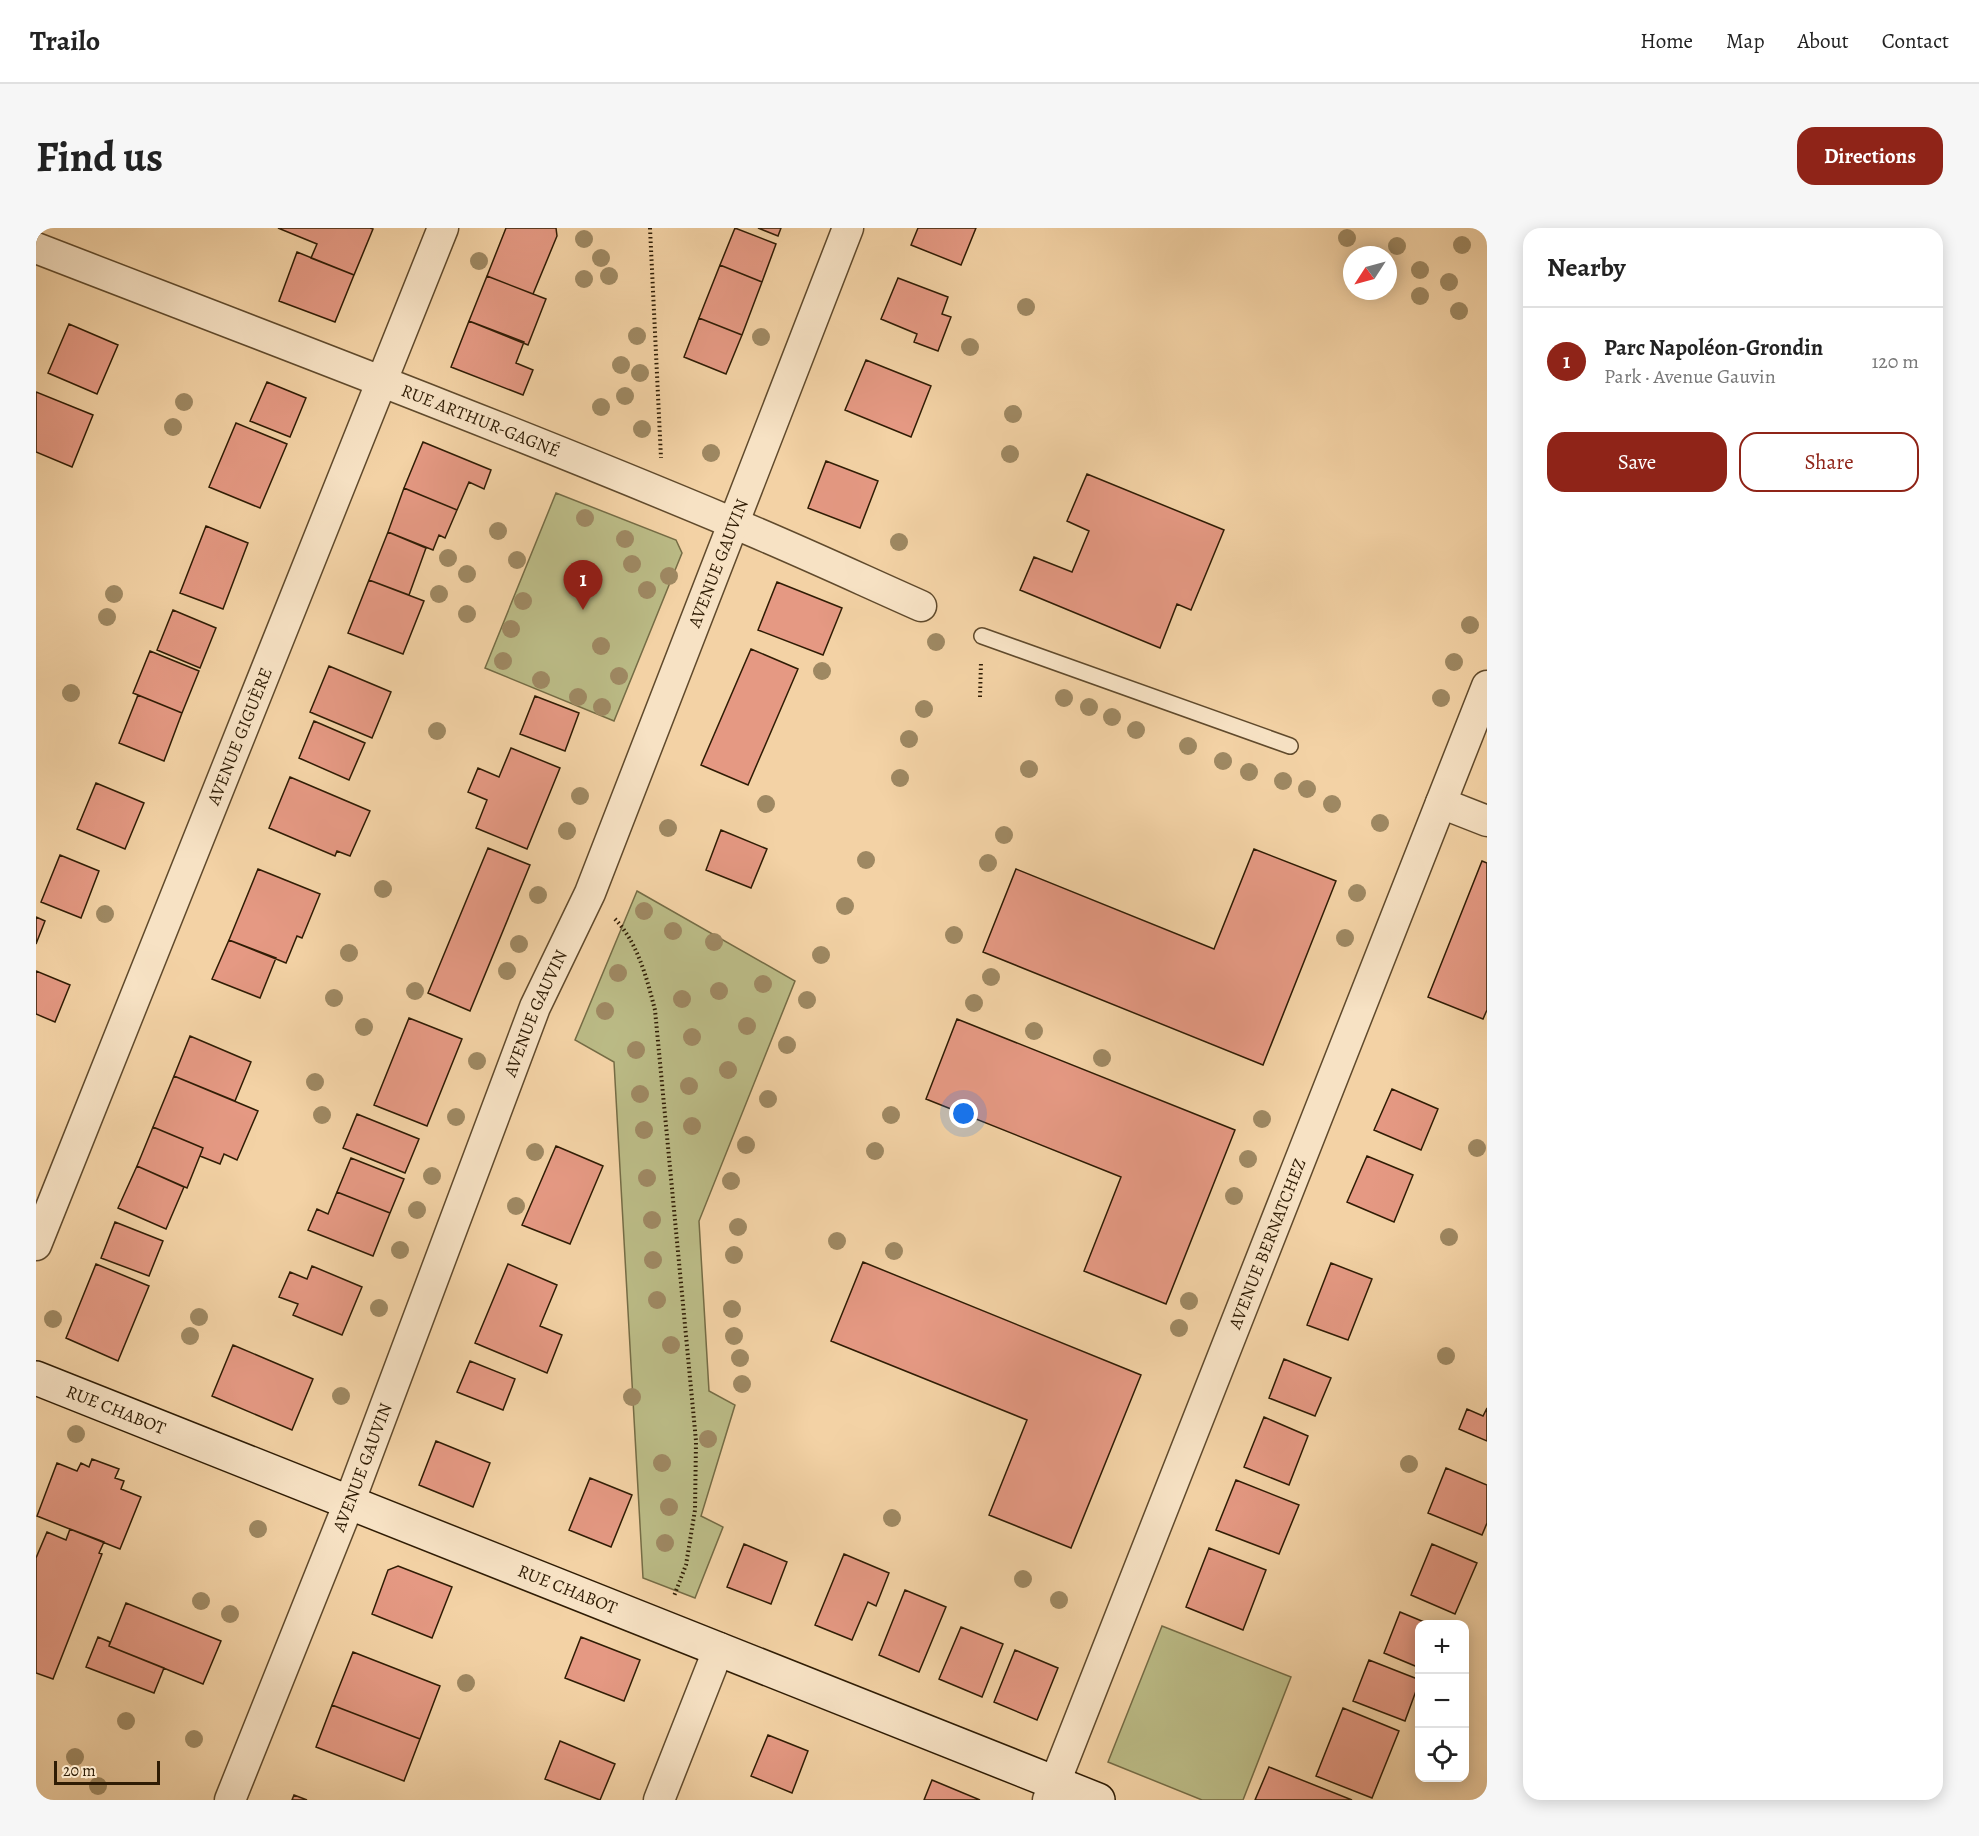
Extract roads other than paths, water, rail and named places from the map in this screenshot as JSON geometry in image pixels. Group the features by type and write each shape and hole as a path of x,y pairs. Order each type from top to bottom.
{"street":[{"name":"AVENUE GIGUÈRE","path":"36,1245 443,228"},
{"name":"AVENUE GAUVIN","path":"230,1800 349,1503 535,1007 590,893 848,228"},
{"name":"RUE ARTHUR-GAGNÉ","path":"36,248 383,381 733,523 921,606"},
{"name":"AVENUE BERNATCHEZ","path":"1051,1792 1487,686"},
{"path":"1441,802 1487,821"},
{"name":"RUE CHABOT","path":"36,1378 661,1628 720,1648 1051,1792 1098,1800"},
{"path":"659,1800 720,1648"}],"lane":[{"path":"982,636 1290,746"}],"place":[{"name":"Parc Napoléon-Grondin","path":"583,610"}]}
